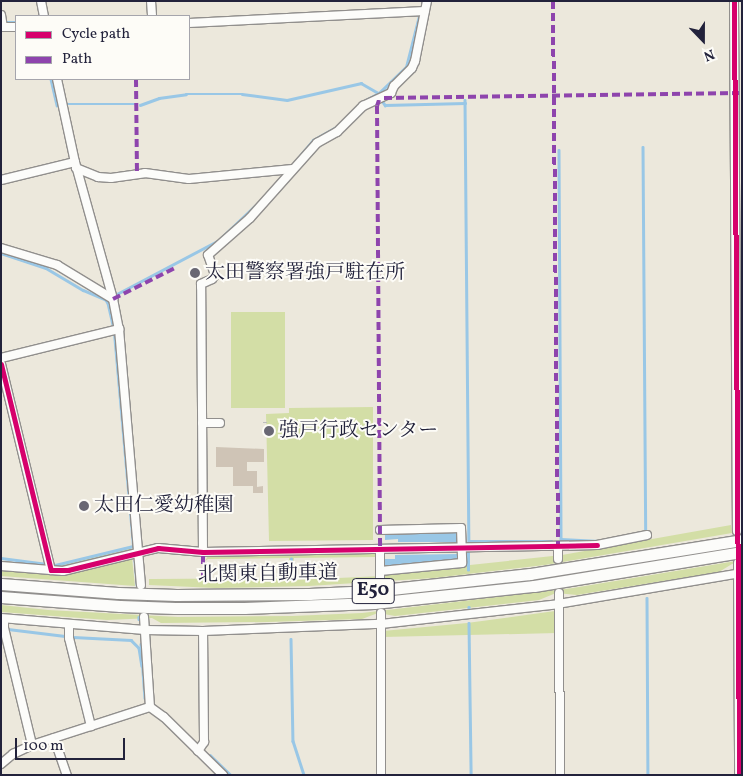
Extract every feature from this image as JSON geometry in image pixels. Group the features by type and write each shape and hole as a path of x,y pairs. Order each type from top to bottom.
{"highway":[{"name":"北関東自動車道","path":"1,584 108,593 176,595 309,594 372,591 530,574 740,535"},
{"name":"北関東自動車道","path":"1,597 111,606 175,608 244,608 374,603 534,586 740,558"}],"street":[{"path":"41,1 44,15"},
{"path":"151,1 152,15"},
{"path":"203,552 201,284 212,279 215,275 208,255 250,218 317,143 337,132 363,106 382,99 391,93 394,86 412,68 415,61 427,1"},
{"path":"734,1 740,535"},
{"path":"190,23 425,11"},
{"path":"1,15 2,27 15,27"},
{"path":"57,80 76,165 113,299 119,329 141,585"},
{"path":"1,180 76,165 98,176 111,178 145,173 188,179 293,170"},
{"path":"1,248 57,265 113,299"},
{"path":"1,358 119,329"},
{"path":"1,364 51,570"},
{"path":"202,423 220,423"},
{"path":"380,530 461,528 462,563 380,576 380,549"},
{"path":"1,566 68,570 158,548 203,552 597,545 647,535"},
{"path":"558,546 558,559"},
{"path":"739,775 740,558"},
{"path":"32,745 3,619 145,630 203,631 381,624 558,604 740,574"},
{"path":"559,593 560,775"},
{"path":"381,613 382,775"},
{"path":"144,617 150,707 171,723 224,775"},
{"path":"69,625 69,638 91,726"},
{"path":"198,751 204,742 203,631"},
{"path":"1,764 13,754 32,745 150,707"},
{"path":"54,738 67,775"}],"green space":[{"path":"231,312 285,312 285,408 231,408"},
{"path":"373,407 373,540 269,541 266,414 289,413 289,408"},
{"path":"731,525 732,533 545,565 434,578 309,586 215,588 149,585 149,579 289,578 289,558 208,559 205,561 208,556 376,553 377,557 294,558 293,580 383,576 467,565 467,569 469,569 470,565 562,555"},
{"path":"132,547 131,551 60,568 55,565"},
{"path":"132,558 135,586 1,576 1,568 66,574"},
{"path":"742,560 742,563 732,564 719,572 577,595 556,593 539,600 395,616 378,613 362,619 161,623 152,618 107,620 1,612 1,605 48,610 178,617 362,613 573,588"},
{"path":"555,611 557,613 557,633 383,637 383,631 467,623"}],"water":[{"path":"457,531 458,542 398,542 398,539 385,540 385,532"},
{"path":"459,554 459,561 385,568 385,559 395,559 395,555"}],"building":[{"path":"216,447 264,449 264,462 247,462 247,471 257,471 257,487 263,486 263,493 253,493 253,486 233,486 233,467 216,467"}],"waterway":[{"path":"422,7 423,1"},
{"path":"293,164 313,140 338,126 360,103 379,93 406,67 419,16"},
{"path":"3,22 15,22"},
{"path":"51,80 57,105"},
{"path":"140,105 159,98 186,94 242,94 287,100 361,83 380,94"},
{"path":"465,100 469,541 552,541"},
{"path":"383,102 385,105 465,103"},
{"path":"67,104 134,104"},
{"path":"643,147 646,529"},
{"path":"559,150 561,539 599,541"},
{"path":"113,296 219,240 260,201"},
{"path":"1,253 46,268 83,290 106,300 113,325"},
{"path":"55,565 133,546 114,333"},
{"path":"468,553 468,570"},
{"path":"1,558 47,564"},
{"path":"291,559 291,575"},
{"path":"135,561 137,585"},
{"path":"647,598 648,775"},
{"path":"469,623 471,775"},
{"path":"8,629 65,636"},
{"path":"73,637 131,640 139,648 142,666"},
{"path":"291,639 293,741 304,775"},
{"path":"141,644 145,698"},
{"path":"210,755 231,775"}],"marked path":[{"path":"553,1 558,546"},
{"path":"136,80 137,175"},
{"path":"384,98 739,93"},
{"path":"379,100 377,106 380,549"},
{"path":"113,299 177,267"},
{"path":"203,552 203,576"}],"cycle path":[{"path":"734,1 739,775"},
{"path":"1,364 51,570 68,570 158,548 203,552 597,545"}],"place":[{"name":"太田警察署強戸駐在所","path":"195,273"},
{"name":"強戸行政センター","path":"269,431"},
{"name":"太田仁愛幼稚園","path":"84,506"}]}
